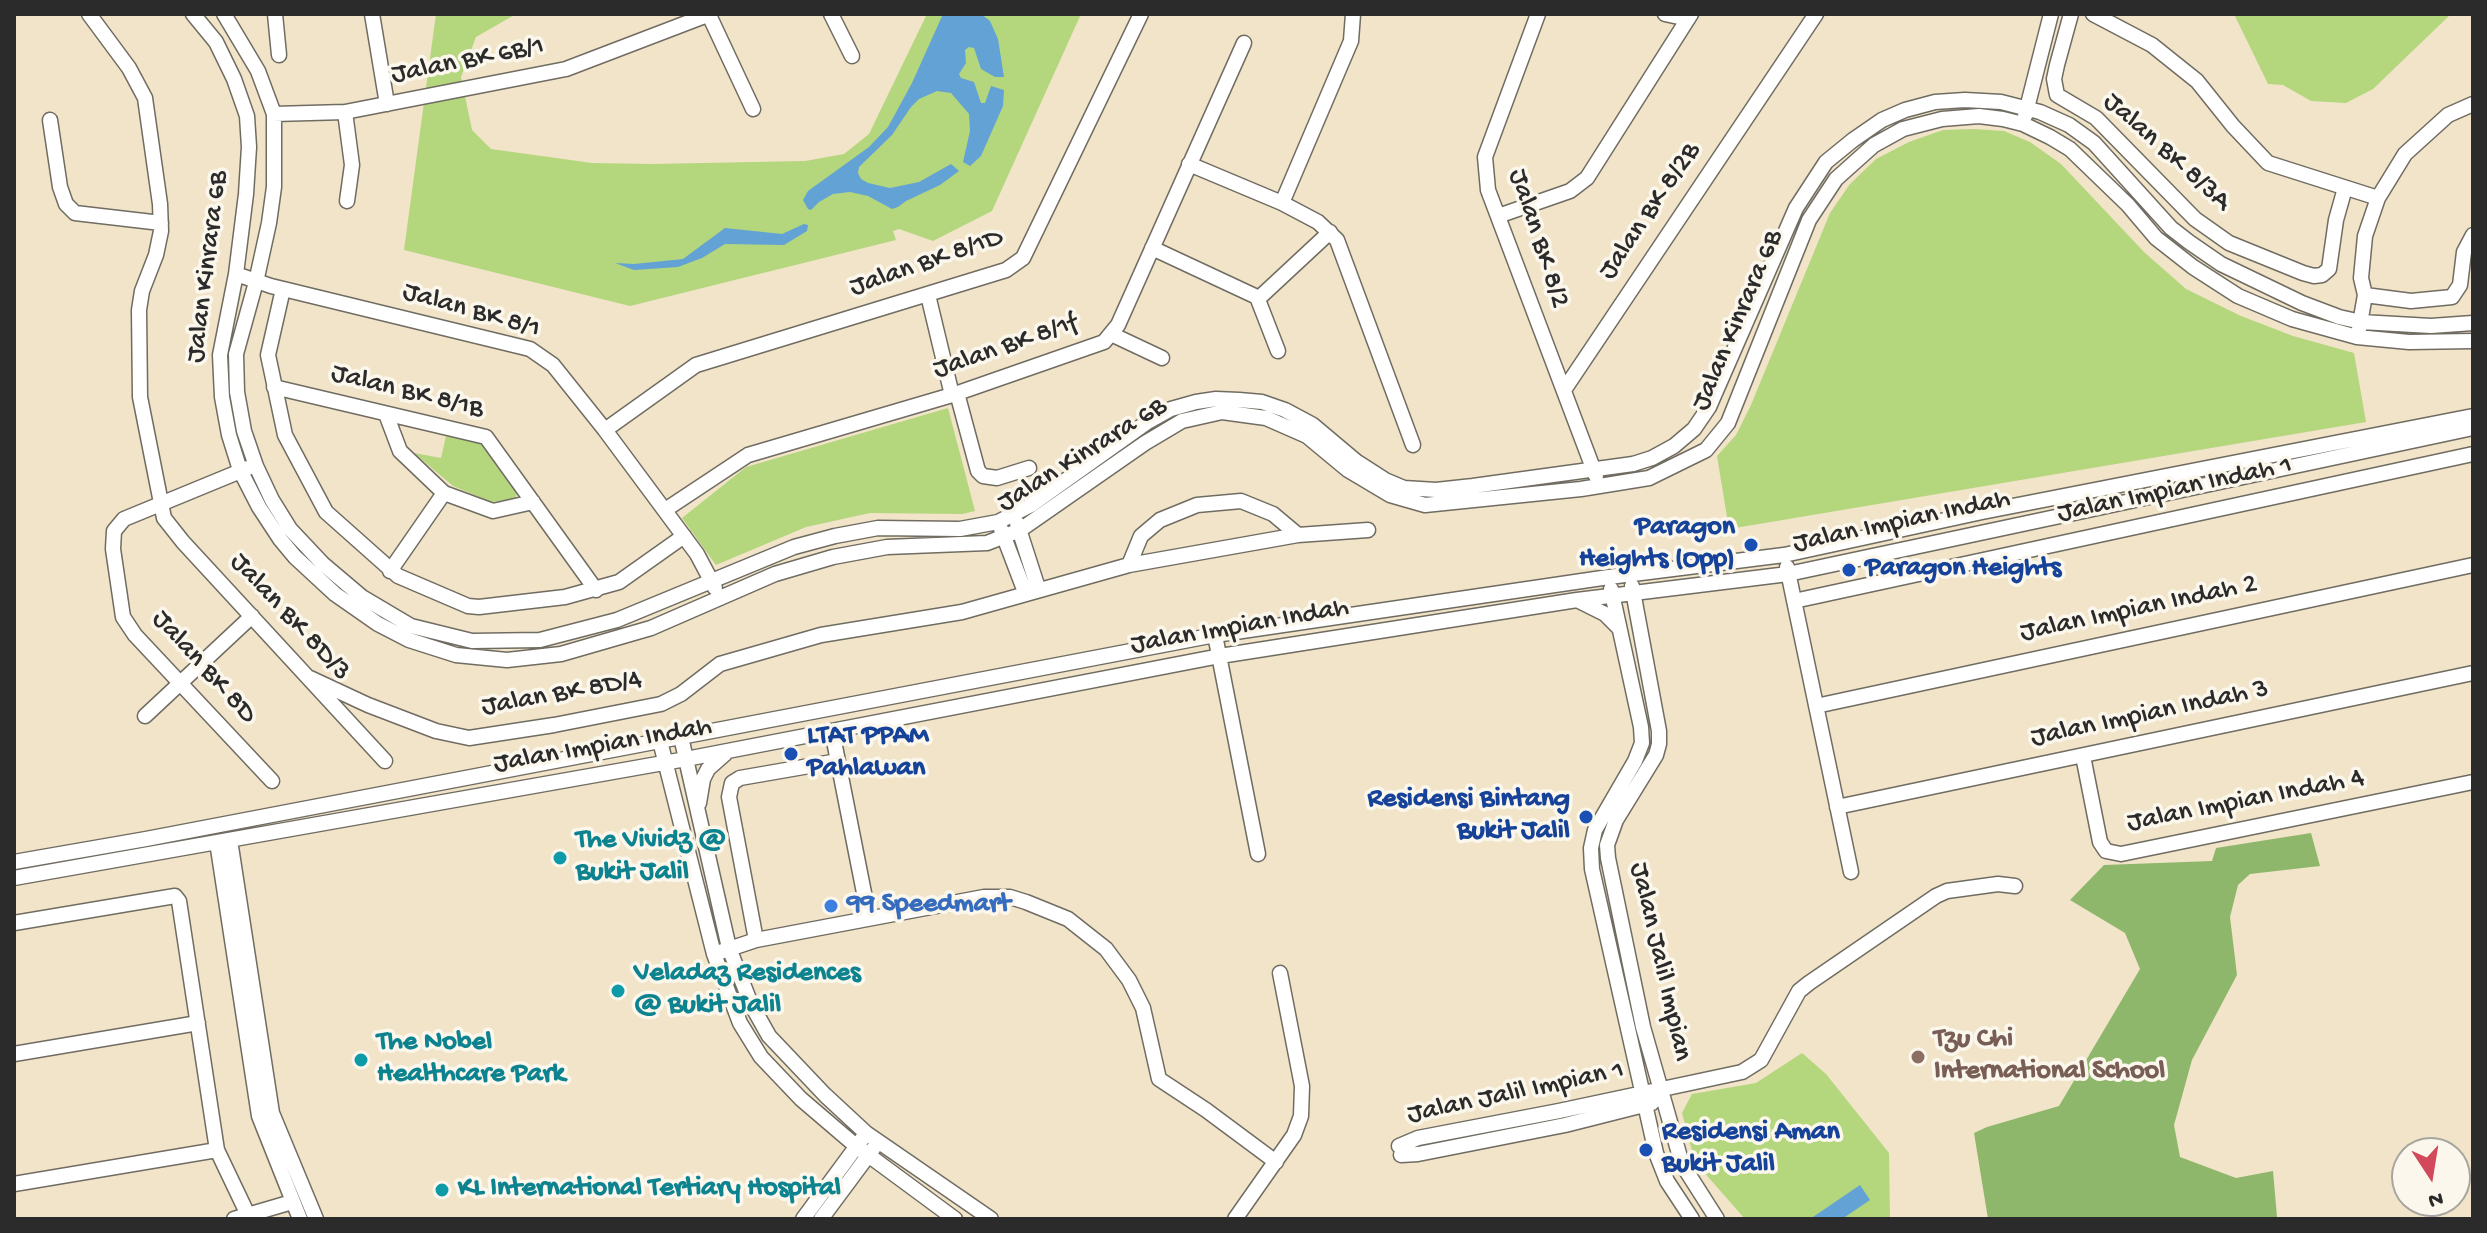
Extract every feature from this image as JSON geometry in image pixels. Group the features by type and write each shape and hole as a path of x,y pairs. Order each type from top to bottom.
{"street":[{"name":"Jalan BK 8D/3","path":"89,14 129,68 145,98 161,223 156,255 141,300 138,359 140,397 164,518 385,761"},
{"name":"Jalan Kinrara 6B","path":"193,14 216,42 247,116 246,194 236,274 220,355 222,397 240,470 280,539 335,594 378,624 409,640 456,655 507,660 561,654 651,628 775,574 833,557 887,547 987,543 1020,530 1145,443 1182,421 1222,412 1266,418 1307,436 1348,470 1390,495 1425,505 1581,489 1649,478 1706,450 1728,423 1809,220 1836,179 1874,145 1903,129 1942,119 1979,116 2023,124 2070,149 2128,205 2156,238 2193,267 2238,296 2292,319 2359,329 2409,342 2473,341"},
{"name":"Jalan Kinrara 6B","path":"224,14 258,71 274,114 274,187 256,282 236,354 237,392 256,466 278,512 298,538 362,597 411,626 472,641 540,640 617,620 794,547 835,536 878,528 960,529 998,522 1014,515 1146,423 1171,409 1216,399 1262,402 1285,410 1313,425 1357,462 1404,488 1436,490 1588,470 1652,458 1674,446 1694,429 1709,407 1796,208 1826,162 1853,140 1905,110 1935,102 2001,102 2027,108 2069,125 2094,143 2171,228 2221,264 2359,329 2473,323"},
{"path":"275,14 279,55"},
{"path":"372,14 387,104"},
{"path":"709,14 753,109"},
{"name":"Jalan BK 6B/1","path":"274,114 345,112 566,69 709,14"},
{"path":"831,14 852,56"},
{"name":"Jalan BK 8/1D","path":"605,430 696,365 1006,270 1023,258 1141,14"},
{"path":"1282,203 1351,41 1353,14"},
{"name":"Jalan BK 8/2","path":"1538,14 1485,157 1488,190 1564,390"},
{"path":"1498,216 1570,191 1587,178 1690,17 1665,14"},
{"name":"Jalan BK 8/2B","path":"1564,390 1816,14"},
{"path":"2023,124 2051,14"},
{"name":"Jalan BK 8/3A","path":"2071,14 2054,79 2057,95 2096,118 2195,219 2229,243 2303,273 2322,275 2329,269 2336,220 2345,188"},
{"path":"2093,14 2152,45 2197,81 2268,163 2378,198"},
{"name":"Jalan BK 8/1f","path":"665,510 748,455 955,394 1104,342 1118,325 1244,43"},
{"path":"2359,329 2365,295 2361,278 2365,236 2378,198 2405,154 2448,115 2473,104"},
{"path":"345,112 352,165 347,201"},
{"path":"50,120 60,187 66,204 75,213 161,223"},
{"path":"1189,164 1282,203 1330,232 1341,248 1413,445"},
{"path":"1258,299 1330,232"},
{"path":"2365,295 2411,301 2452,297 2460,285 2464,252 2473,235"},
{"path":"1152,248 1258,299 1278,351"},
{"name":"Jalan BK 8/1","path":"236,274 283,289 530,349 553,365 605,430 697,554 720,598"},
{"path":"283,289 268,355 285,435 326,512 390,571 468,606 565,597 619,582 684,536"},
{"path":"928,295 978,471 983,476 997,478 1029,468"},
{"path":"1111,334 1162,358"},
{"name":"Jalan BK 8/1B","path":"274,387 486,437 596,590"},
{"path":"1564,390 1588,470 1598,486"},
{"path":"386,414 400,451 444,493 493,511 533,502"},
{"name":"Jalan Impian Indah","path":"14,862 1215,635 1630,574 1784,555 1982,512 2473,416"},
{"name":"Jalan Impian Indah","path":"14,878 665,763 1220,656 1577,600 1788,574 2473,428"},
{"name":"Jalan Impian Indah 1","path":"1794,601 2473,454"},
{"path":"240,470 256,466"},
{"name":"Jalan BK 8D","path":"240,470 124,519 114,531 113,549 123,617 135,635 272,781"},
{"path":"1581,489 1588,470"},
{"path":"390,571 444,493"},
{"path":"1129,565 1141,536 1160,520 1197,505 1241,501 1273,514 1298,535"},
{"path":"1014,515 1032,590"},
{"path":"998,522 1032,590"},
{"name":"Jalan BK 8D/4","path":"310,678 436,731 469,738 661,704 681,694 720,664 821,635 962,612 1129,565 1298,535 1368,530"},
{"path":"1784,555 1851,872"},
{"name":"Jalan Impian Indah 2","path":"1816,706 2473,565"},
{"name":"Jalan Jalil Impian","path":"1630,574 1659,744 1656,755 1616,820 1607,845 1643,1027 1682,1164 1717,1219"},
{"name":"Jalan Jalil Impian","path":"1609,577 1642,743 1595,830 1591,848 1592,869 1656,1153 1667,1181 1692,1219"},
{"path":"1639,622 1647,605 1662,590"},
{"path":"1577,600 1605,614 1620,628"},
{"path":"145,716 252,616"},
{"path":"1215,635 1258,854"},
{"name":"Jalan Impian Indah 3","path":"1837,807 2473,673"},
{"path":"832,731 869,918"},
{"path":"681,737 729,948 751,1004 776,1045 872,1138 991,1219"},
{"path":"660,741 714,954 740,1023 761,1057 801,1099 862,1151 955,1219"},
{"path":"698,815 703,779 714,762 729,751"},
{"name":"Jalan Impian Indah 4","path":"2083,756 2100,842 2106,851 2121,854 2473,782"},
{"path":"756,940 729,797 732,783 740,778 838,761"},
{"path":"224,841 259,1116 300,1219"},
{"path":"224,841 272,1113 316,1219"},
{"name":"Jalan Jalil Impian 1","path":"1624,1104 1422,1137 1400,1150 1426,1152 1645,1099 1665,1101 1679,1087 1742,1072 1761,1060 1799,991 1936,896 1947,891 1998,884 2015,886"},
{"path":"14,923 175,896 179,901 217,1150 241,1217 292,1202"},
{"path":"714,954 756,940 869,918 984,897 1010,897 1068,919 1106,949 1129,980 1143,1008 1159,1079 1276,1162"},
{"path":"1235,1219 1294,1135 1301,1116 1303,1101 1280,973"},
{"path":"14,1054 198,1023"},
{"path":"1654,1065 1679,1087 1665,1101"},
{"path":"1639,1069 1624,1104 1650,1124"},
{"path":"1422,1137 1426,1152"},
{"path":"803,1219 872,1138"},
{"path":"14,1184 217,1150"},
{"path":"821,1219 862,1151"}],"green space":[{"path":"436,14 516,14 476,37 461,77 472,130 491,149 592,163 652,164 805,161 844,154 869,134 927,14 1081,14 992,211 933,241 899,229 893,231 896,240 630,306 404,250"},
{"path":"2234,14 2451,14 2373,89 2346,103 2311,101 2283,85 2268,84"},
{"path":"1943,130 2004,131 2030,142 2061,164 2144,252 2186,289 2241,316 2293,336 2354,353 2366,422 1729,529 1717,456 1736,435 1751,405 1830,213 1850,184 1876,159 1909,142"},
{"path":"948,408 975,511 962,514 870,513 806,527 716,565 682,518 746,467"},
{"path":"446,436 485,443 518,491 515,499 491,502 453,486 414,453 441,458"},
{"path":"2311,833 2320,866 2250,874 2238,885 2230,917 2237,975 2192,1060 2174,1125 2180,1157 2236,1178 2273,1171 2277,1217 2286,1219 1988,1219 1974,1133 2059,1106 2140,969 2125,933 2070,900 2104,865 2212,861 2216,848"},
{"path":"1802,1053 1826,1074 1889,1153 1890,1219 1745,1219 1695,1162 1682,1113 1692,1094 1756,1083"}],"water":[{"path":"943,14 981,14 990,21 998,39 1004,77 995,77 981,69 974,48 969,47 965,50 966,63 959,74 961,78 974,82 981,103 985,103 991,86 1004,90 1003,106 981,156 970,166 963,162 970,131 969,114 951,93 937,91 919,99 911,107 892,135 859,167 858,173 868,183 890,188 919,182 951,164 959,171 940,185 892,209 868,196 850,192 833,194 811,210 808,209 803,200 808,191 869,147 888,127"},
{"path":"808,225 807,231 784,245 725,244 702,258 678,267 634,270 615,263 683,259 725,228 782,234"},
{"path":"1860,1185 1870,1200 1842,1219 1810,1219"}],"place":[{"name":"Paragon Heights (Opp)","path":"1751,545"},
{"name":"Paragon Heights","path":"1849,570"},
{"name":"LTAT PPAM Pahlawan","path":"791,754"},
{"name":"Residensi Bintang Bukit Jalil","path":"1586,817"},
{"name":"The Vividz @ Bukit Jalil","path":"560,858"},
{"name":"99 Speedmart","path":"831,906"},
{"name":"Veladaz Residences @ Bukit Jalil","path":"618,991"},
{"name":"Tzu Chi International School","path":"1918,1057"},
{"name":"The Nobel Healthcare Park","path":"361,1060"},
{"name":"Residensi Aman Bukit Jalil","path":"1646,1150"},
{"name":"KL International Tertiary Hospital","path":"442,1190"}]}
